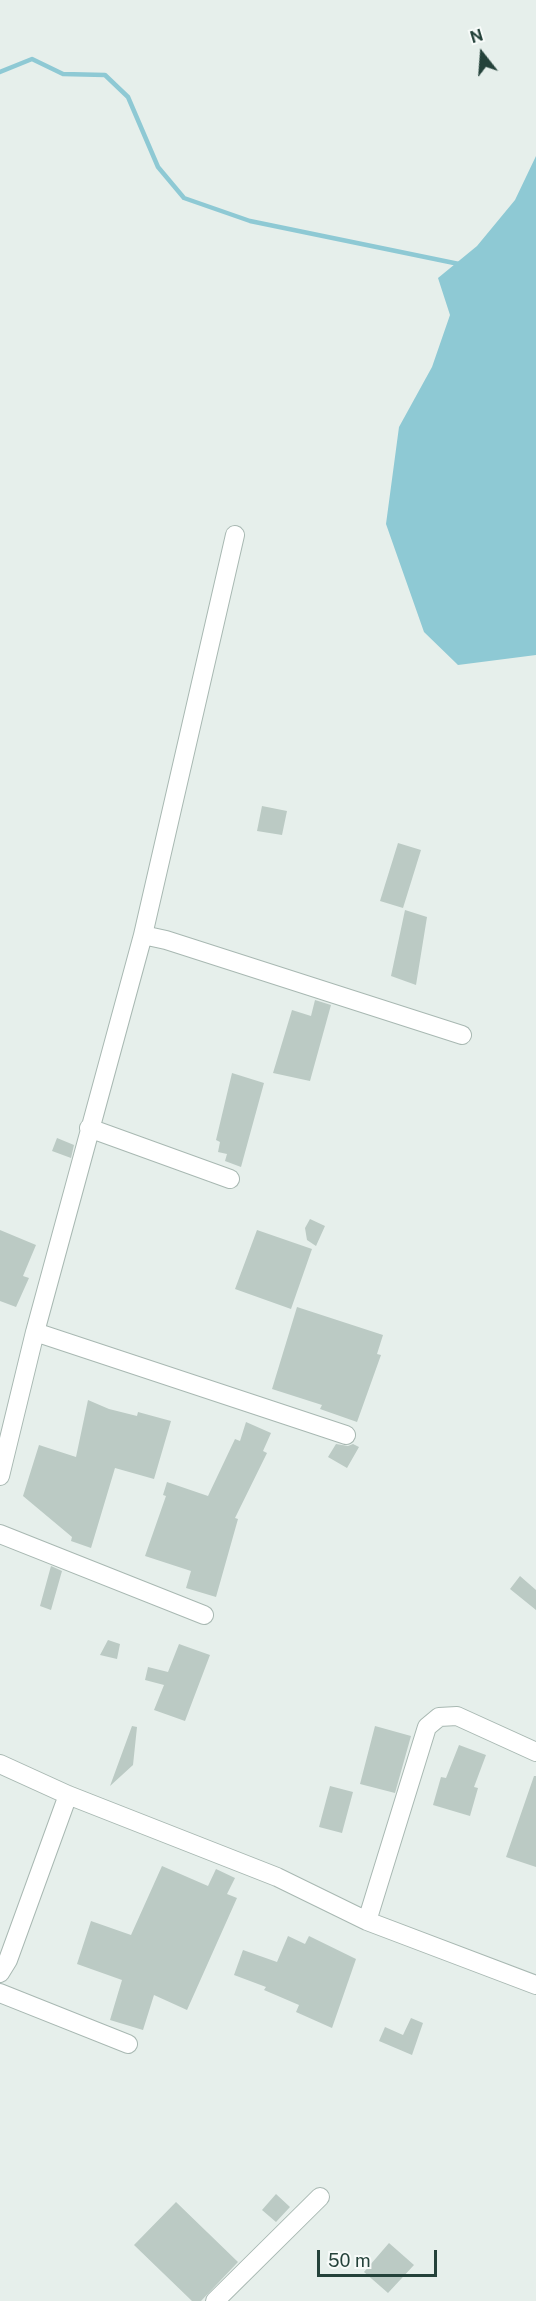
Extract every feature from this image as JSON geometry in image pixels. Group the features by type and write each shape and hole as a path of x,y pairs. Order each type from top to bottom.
{"street":[{"path":"0,1476 35,1332 143,935 235,535"},
{"path":"143,935 166,940 462,1035"},
{"path":"89,1128 230,1179"},
{"path":"35,1332 346,1435"},
{"path":"0,1534 204,1615"},
{"path":"367,1921 426,1727 439,1717 457,1716 536,1752"},
{"path":"0,1764 68,1795 277,1877 367,1921 536,1984"},
{"path":"0,1974 8,1960 68,1795"},
{"path":"0,1993 128,2044"},
{"path":"215,2301 320,2197"}],"water":[{"path":"536,156 536,655 458,665 424,632 386,524 399,427 432,367 450,315 438,278 477,246 515,200"}],"building":[{"path":"262,806 287,811 282,835 257,831"},
{"path":"398,843 421,850 403,908 380,901"},
{"path":"405,910 427,917 416,985 391,976"},
{"path":"315,1000 331,1005 310,1081 273,1073 292,1010 311,1016"},
{"path":"232,1073 264,1083 241,1167 225,1161 227,1154 218,1152 220,1142 216,1140"},
{"path":"57,1138 74,1145 71,1158 52,1151"},
{"path":"310,1219 325,1226 316,1246 307,1240 305,1228"},
{"path":"0,1230 36,1245 23,1276 29,1278 16,1307 0,1301"},
{"path":"257,1230 312,1249 291,1309 235,1289"},
{"path":"297,1307 383,1335 377,1354 381,1355 357,1422 320,1409 322,1405 272,1389"},
{"path":"88,1400 109,1409 137,1416 138,1412 171,1421 154,1479 115,1468 91,1548 71,1541 72,1537 23,1496 39,1445 76,1457"},
{"path":"246,1422 271,1433 263,1451 267,1453 235,1518 238,1519 216,1597 186,1588 191,1571 145,1556 166,1496 163,1495 167,1482 208,1496 235,1439 240,1441"},
{"path":"336,1444 348,1446 353,1444 359,1447 347,1468 328,1457"},
{"path":"51,1566 62,1571 51,1610 40,1606"},
{"path":"520,1576 536,1590 536,1610 510,1589"},
{"path":"108,1640 120,1644 117,1659 100,1655"},
{"path":"179,1644 210,1655 185,1721 154,1710 164,1685 145,1680 148,1667 168,1672"},
{"path":"132,1726 137,1727 133,1765 110,1786"},
{"path":"375,1726 411,1736 395,1793 360,1784"},
{"path":"459,1745 486,1755 474,1787 478,1788 470,1816 433,1805 441,1777 446,1778"},
{"path":"534,1776 536,1776 536,1867 506,1857"},
{"path":"330,1786 353,1792 342,1833 319,1827"},
{"path":"162,1866 208,1886 216,1869 235,1878 227,1894 237,1898 187,2010 154,1995 143,2030 110,2020 122,1980 77,1964 91,1921 131,1935"},
{"path":"288,1936 305,1944 309,1936 356,1959 332,2028 296,2012 299,2005 264,1990 266,1987 234,1975 243,1950 277,1962"},
{"path":"411,2018 423,2023 412,2055 379,2041 385,2027 403,2035"},
{"path":"276,2194 290,2207 276,2222 262,2210"},
{"path":"176,2202 238,2262 201,2301 192,2301 134,2245"},
{"path":"389,2243 414,2265 388,2293 364,2272"}],"waterway":[{"path":"0,72 32,59 63,74 105,75 128,97 158,167 184,198 250,221 459,264"}]}
